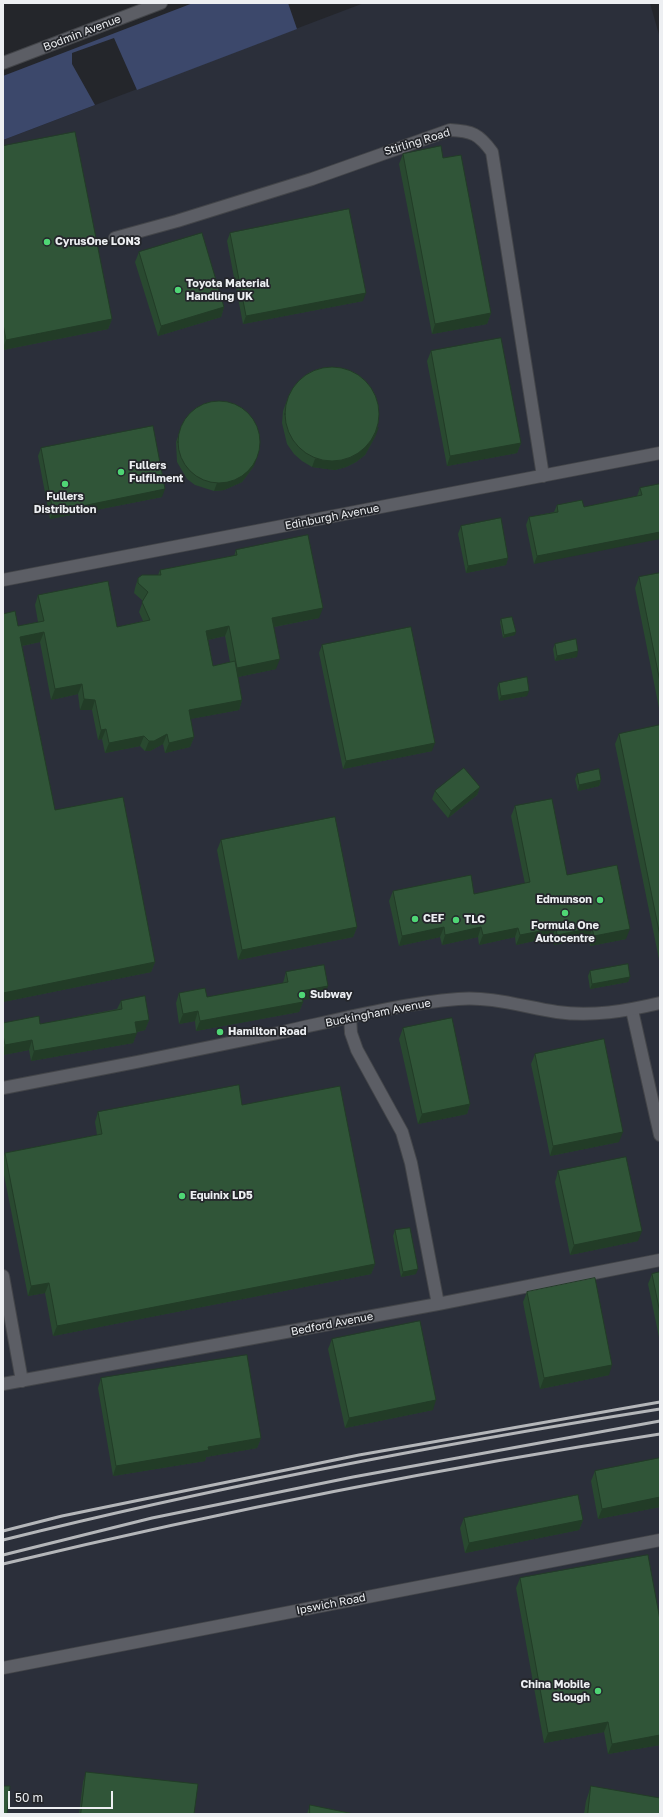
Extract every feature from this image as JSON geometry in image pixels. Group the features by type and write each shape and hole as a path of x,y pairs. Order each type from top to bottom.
{"street":[{"name":"Bodmin Avenue","path":"3,63 161,3"},
{"name":"Stirling Road","path":"115,238 177,221 312,179 450,130 469,131 482,139 492,152 543,476"},
{"name":"Edinburgh Avenue","path":"3,580 660,453"},
{"name":"Buckingham Avenue","path":"3,1088 154,1059 350,1017 459,999 480,998 558,1012 588,1015 632,1010 660,1004"},
{"path":"632,1010 660,1135"},
{"path":"350,1017 351,1033 357,1050 402,1132 411,1163 438,1304"},
{"name":"Bedford Avenue","path":"3,1384 438,1304 660,1260"},
{"path":"3,1276 22,1381"},
{"name":"Ipswich Road","path":"3,1668 660,1540"}],"shaded area":[{"path":"193,3 288,3 297,29 137,90 114,38 72,53 72,64 95,105 3,140 3,76"},
{"path":"364,3 650,3 660,38 660,1814 3,1814 3,140"}],"building":[{"name":"CyrusOne LON3","path":"75,132 112,319 6,340 3,324 3,146"},
{"path":"441,146 443,158 461,155 491,313 435,324 403,154"},
{"path":"349,209 366,293 246,316 230,233"},
{"name":"Toyota Material Handling UK","path":"202,233 224,307 161,326 139,252"},
{"path":"501,338 521,443 450,456 431,351"},
{"path":"332,367 350,370 365,381 376,396 379,414 376,432 365,447 350,458 332,461 314,458 299,447 288,432 285,414 288,396 299,381 314,370"},
{"path":"219,401 235,404 248,413 257,426 260,442 257,458 248,471 235,480 219,483 203,480 190,471 181,458 178,442 181,426 190,413 203,404"},
{"path":"153,426 165,489 53,512 41,448"},
{"path":"660,484 660,532 537,556 529,517 558,512 557,505 582,500 584,507 642,495 640,488"},
{"path":"501,518 508,558 468,566 461,526"},
{"path":"308,535 323,608 272,618 280,659 237,668 229,626 206,631 213,666 235,661 242,700 189,710 194,737 169,743 167,734 154,741 149,741 144,736 109,743 106,729 101,730 95,700 84,699 82,684 55,689 44,632 20,637 55,810 123,797 155,962 3,993 3,614 15,611 18,626 44,621 38,595 108,581 117,627 150,620 142,602 148,592 138,583 138,578 142,575 161,575 160,570 237,555 236,550"},
{"path":"660,573 660,682 639,577"},
{"path":"512,617 516,632 504,635 501,619"},
{"path":"411,627 435,743 346,761 322,645"},
{"path":"576,639 578,651 557,656 555,644"},
{"path":"527,677 529,691 501,696 499,683"},
{"path":"660,725 660,936 619,734"},
{"path":"464,768 480,787 451,811 435,791"},
{"path":"599,769 601,780 579,785 577,774"},
{"path":"552,799 567,875 617,865 630,929 594,936 592,928 557,935 556,928 520,935 518,928 483,935 481,927 445,935 444,927 402,936 393,891 471,875 474,894 530,882 515,806"},
{"path":"335,817 357,927 242,950 221,840"},
{"path":"628,964 630,977 592,984 590,971"},
{"path":"324,965 328,986 301,991 303,1002 200,1021 198,1011 183,1014 179,993 205,988 207,997 288,982 286,972"},
{"path":"145,996 149,1020 135,1022 137,1033 34,1051 32,1040 5,1045 3,1023 39,1016 40,1024 122,1009 121,1001"},
{"path":"452,1018 470,1104 422,1114 403,1028"},
{"path":"604,1039 623,1132 553,1146 535,1054"},
{"name":"Equinix LD5","path":"239,1085 242,1105 340,1086 375,1264 57,1326 49,1283 31,1286 5,1153 102,1134 98,1112"},
{"path":"626,1157 642,1231 574,1245 558,1171"},
{"path":"410,1228 418,1269 403,1272 395,1230"},
{"path":"660,1272 660,1313 652,1274"},
{"path":"595,1278 612,1365 544,1378 527,1292"},
{"path":"420,1321 436,1400 349,1418 332,1339"},
{"path":"247,1355 261,1438 208,1447 209,1450 116,1466 101,1378"},
{"path":"660,1458 660,1497 602,1509 595,1471"},
{"path":"578,1495 583,1520 469,1543 464,1518"},
{"name":"China Mobile Slough","path":"648,1555 660,1620 660,1735 612,1744 608,1722 548,1733 520,1578"},
{"path":"86,1772 198,1784 194,1814 81,1814"},
{"path":"3,1786 10,1786 7,1814 3,1814"},
{"path":"591,1786 660,1798 660,1814 588,1814"},
{"path":"310,1805 354,1814 310,1814"}],"railway":[{"path":"3,1531 62,1516 359,1455 660,1402"},
{"path":"3,1540 85,1520 330,1467 578,1422 660,1409"},
{"path":"3,1555 152,1518 353,1477 660,1421"},
{"path":"3,1564 330,1492 495,1461 660,1434"}],"place":[{"name":"CyrusOne LON3","path":"47,242"},
{"name":"Toyota Material Handling UK","path":"178,290"},
{"name":"Fullers Fulfilment","path":"121,472"},
{"name":"Fullers Distribution","path":"65,484"},
{"name":"Edmunson","path":"600,900"},
{"name":"Formula One Autocentre","path":"565,913"},
{"name":"CEF","path":"415,919"},
{"name":"TLC","path":"456,920"},
{"name":"Subway","path":"302,995"},
{"name":"Hamilton Road","path":"220,1032"},
{"name":"Equinix LD5","path":"182,1196"},
{"name":"China Mobile Slough","path":"598,1691"}]}
